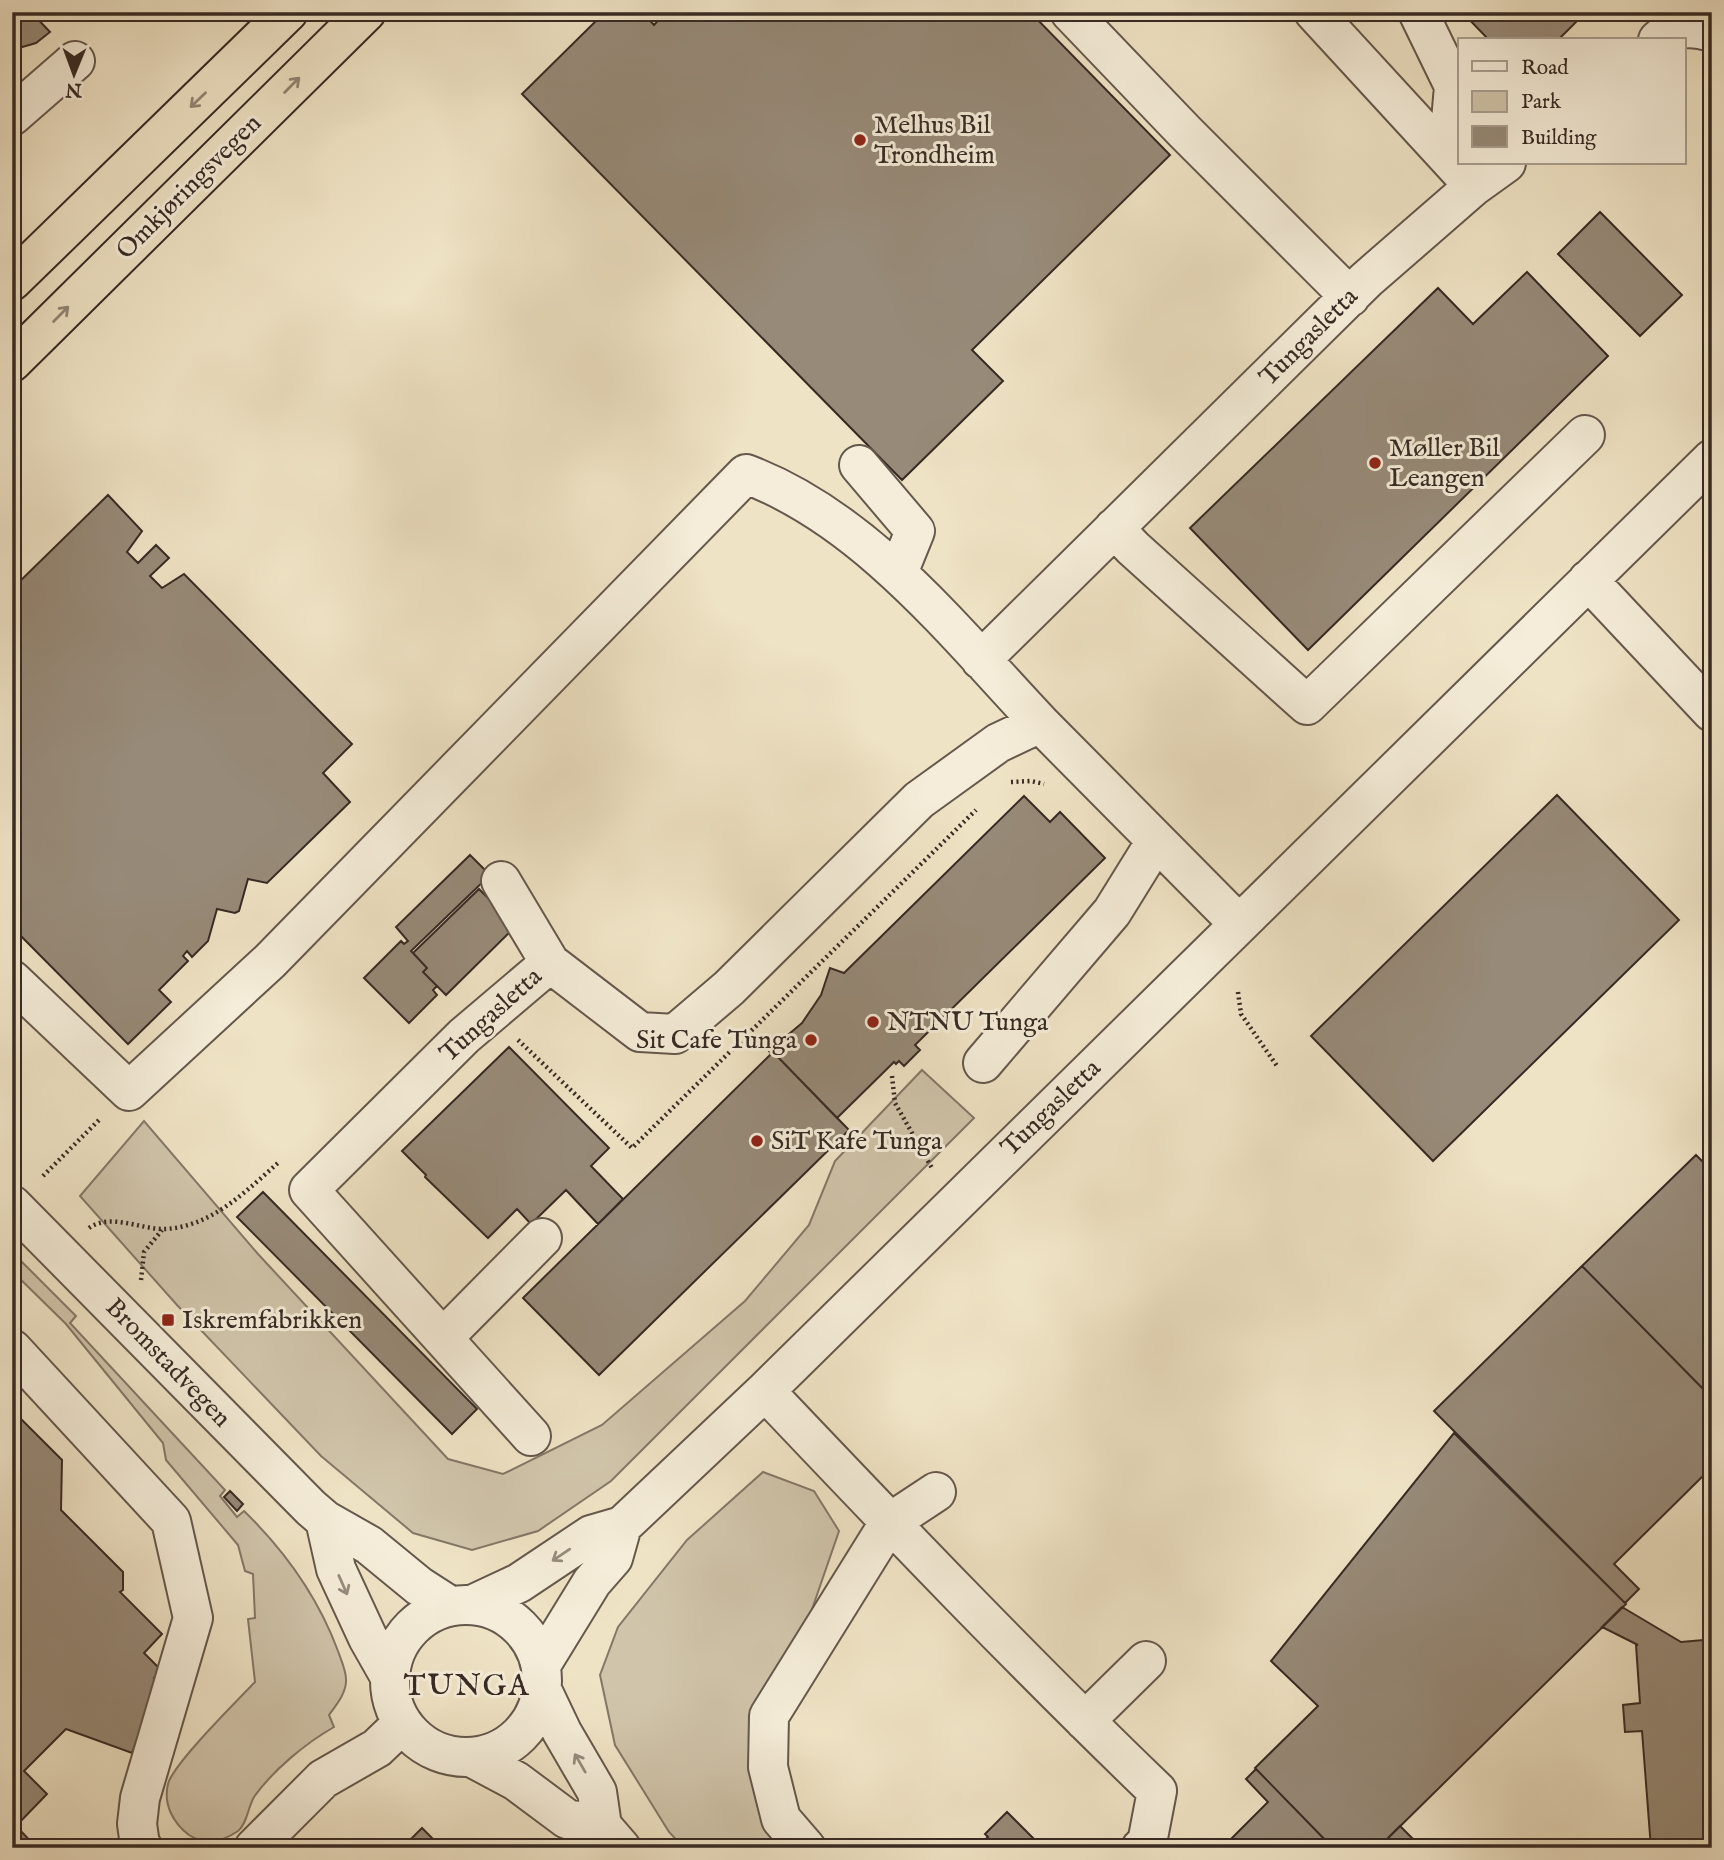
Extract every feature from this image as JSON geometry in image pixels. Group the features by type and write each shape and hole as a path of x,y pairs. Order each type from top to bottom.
{"highway":[{"path":"12,281 288,12"},
{"name":"Omkjøringsvegen","path":"12,362 366,12"}],"street":[{"path":"1070,12 1350,297"},
{"path":"1314,12 1474,186"},
{"path":"1418,12 1454,86 1448,156"},
{"path":"1660,38 1668,31 1695,27 1712,32"},
{"path":"12,116 75,61"},
{"name":"Tungasletta","path":"981,660 1350,297 1474,186 1505,164"},
{"path":"1114,528 1307,705 1586,435"},
{"name":"Tungasletta","path":"462,1605 519,1583 591,1535 622,1526 765,1391 1712,459"},
{"path":"859,465 915,531 898,573"},
{"path":"12,980 129,1091 270,961 746,474 775,485 855,537 898,573 1040,723 1239,924"},
{"path":"1588,580 1712,712"},
{"name":"Tungasletta","path":"531,1436 309,1190 464,1036 550,963 639,1032 675,1034 729,988 919,800 998,743 1040,723"},
{"path":"983,1063 1112,912 1156,841"},
{"path":"501,881 550,963"},
{"name":"Bromstadvegen","path":"12,1205 325,1520 369,1545 419,1586 462,1605"},
{"path":"443,1338 542,1238"},
{"path":"12,1349 171,1521 193,1618 140,1798 136,1824 143,1848"},
{"path":"765,1391 889,1523 1157,1791 1147,1843 1141,1848"},
{"path":"806,1848 781,1819 768,1767 769,1716 889,1523 936,1492"},
{"path":"325,1520 339,1576 368,1639 389,1675"},
{"name":"Tungasletta","path":"541,1678 592,1582 613,1558 622,1526"},
{"path":"541,1678 535,1713 522,1733 504,1748 482,1756 459,1758 437,1752 417,1741 402,1724 391,1700 389,1675 395,1650 409,1628 428,1614 462,1605 497,1611 517,1624 532,1643 541,1678 562,1732 597,1792 611,1840"},
{"path":"1085,1721 1146,1661"},
{"path":"254,1848 323,1779 377,1748 402,1724"},
{"path":"471,1757 516,1781 567,1819 611,1840"}],"path":[{"path":"1238,992 1241,1014 1277,1066"},
{"path":"892,1076 895,1103 953,1205"},
{"path":"43,1176 129,1091"},
{"path":"88,1228 107,1222 163,1229 211,1217 241,1196 280,1160"},
{"path":"141,1286 140,1271 144,1252 163,1229"}],"green space":[{"path":"922,1070 974,1118 611,1481 538,1531 472,1550 413,1533 321,1456 177,1305 80,1196 144,1121 258,1254 448,1459 503,1474 602,1425 745,1301 809,1225 835,1161"},
{"path":"12,1252 76,1316 70,1323 225,1490 220,1496 237,1517 244,1511 273,1542 299,1576 321,1612 342,1662 346,1674 345,1687 340,1700 329,1715 334,1727 280,1767 254,1797 241,1828 220,1840 202,1841 183,1830 168,1806 167,1791 172,1775 181,1762 255,1682 248,1619 255,1618 253,1574 245,1571 238,1545 166,1460 163,1443 66,1324 12,1271"},
{"path":"763,1472 814,1491 839,1531 810,1615 775,1670 753,1731 783,1848 684,1848 669,1832 615,1745 600,1675 618,1627 687,1540"}],"building":[{"path":"12,12 31,12 50,32 36,43 12,50"},
{"path":"605,12 642,12 654,25 666,12 1030,12 1170,155 972,350 1003,381 902,480 522,94"},
{"path":"1462,12 1586,12 1560,38 1487,38"},
{"path":"1600,212 1682,295 1640,336 1558,254"},
{"path":"1527,272 1608,356 1308,650 1190,528 1438,288 1473,324"},
{"path":"108,495 142,531 127,552 138,563 156,545 169,558 150,576 162,588 184,574 352,744 323,773 350,802 267,883 248,879 239,911 235,913 217,909 208,941 192,957 187,951 183,956 188,961 159,990 171,1002 128,1044 12,927 12,589"},
{"path":"1557,795 1679,920 1433,1161 1311,1036"},
{"path":"1024,796 1050,822 1060,812 1105,858 915,1045 920,1050 904,1066 899,1061 896,1064 894,1062 837,1118 769,1051 802,1023 821,995 830,968 844,973"},
{"path":"1024,796 1050,822 1060,812 1105,858 915,1045 920,1050 904,1066 899,1061 896,1064 894,1062 837,1118 849,1130 599,1375 523,1298 771,1054 769,1051 802,1023 821,995 830,968 844,973"},
{"path":"470,855 490,875 411,951 427,968 423,972 437,986 433,990 437,995 409,1023 364,978 401,941 404,944 408,941 396,927"},
{"path":"479,889 516,926 446,995 423,972 427,968 413,953"},
{"path":"509,1047 609,1148 591,1166 623,1199 598,1224 566,1190 531,1224 517,1209 488,1238 402,1151"},
{"path":"773,1052 849,1130 599,1375 523,1298"},
{"path":"1696,1155 1712,1171 1712,1398 1582,1266"},
{"path":"263,1192 477,1409 452,1434 237,1217"},
{"path":"1582,1266 1712,1398 1712,1467 1614,1564 1639,1589 1625,1603 1434,1411"},
{"path":"12,1410 62,1460 61,1510 123,1572 123,1590 120,1592 162,1634 144,1653 162,1671 154,1678 158,1682 132,1753 66,1729 24,1771 47,1794 16,1826 37,1848 12,1848"},
{"path":"1454,1433 1626,1604 1378,1848 1333,1848 1255,1768 1318,1706 1271,1661"},
{"path":"230,1491 243,1504 237,1511 224,1497"},
{"path":"1622,1607 1681,1642 1703,1640 1712,1748 1712,1848 1651,1848 1642,1731 1625,1732 1623,1705 1640,1703 1638,1645 1602,1627"},
{"path":"1256,1769 1333,1848 1222,1848 1268,1802 1246,1779"},
{"path":"1007,1812 1043,1848 976,1848 988,1837 985,1834"},
{"path":"1400,1826 1422,1848 1378,1848"},
{"path":"422,1828 442,1848 402,1848"}],"place":[{"name":"Melhus Bil Trondheim","path":"860,140"},
{"name":"Møller Bil Leangen","path":"1375,463"},
{"name":"NTNU Tunga","path":"873,1022"},
{"name":"Sit Cafe Tunga","path":"811,1040"},
{"name":"SiT Kafe Tunga","path":"757,1141"},
{"name":"Iskremfabrikken","path":"168,1320"}],"district":[{"name":"TUNGA","path":"467,1687"}]}
